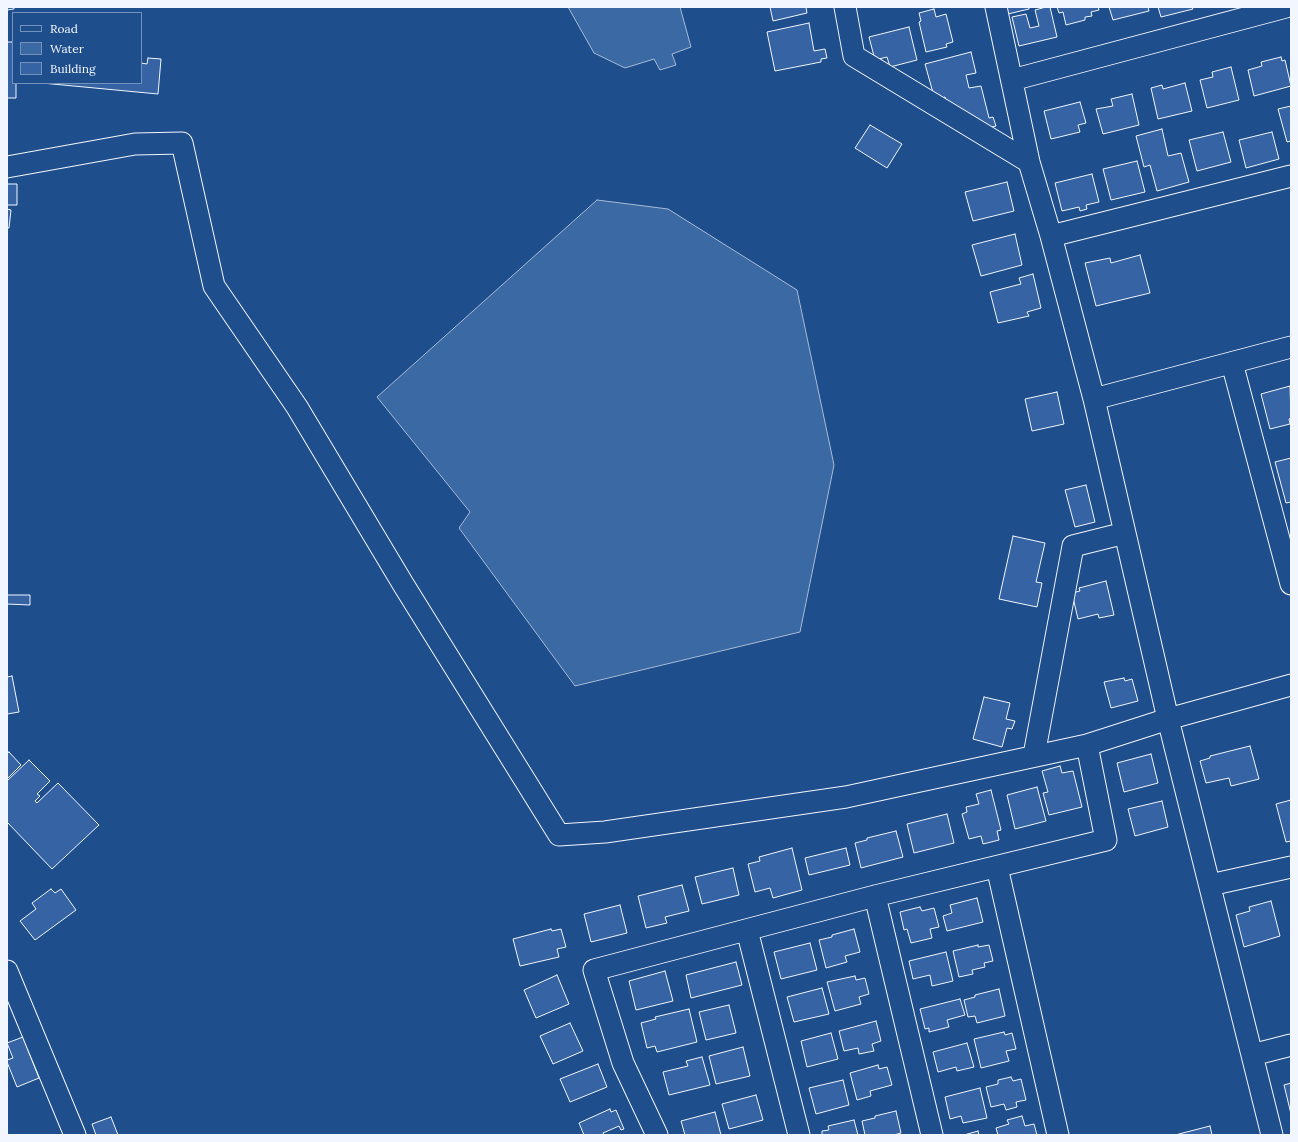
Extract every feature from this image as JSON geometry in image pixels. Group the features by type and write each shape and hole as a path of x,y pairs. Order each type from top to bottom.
{"street":[{"path":"845,7 854,56 1029,162"},
{"path":"996,7 1029,162 1051,236 1094,399 1168,719 1272,1135"},
{"path":"1012,80 1286,7"},
{"path":"7,167 135,144 182,143 214,286 297,407 403,584 559,835 605,832 846,797 1034,755 1087,745 1168,719 1291,685"},
{"path":"1051,236 1291,176"},
{"path":"1094,399 1291,347"},
{"path":"1232,363 1282,517 1291,584"},
{"path":"1034,755 1073,546 1126,533"},
{"path":"657,1135 623,1062 594,970 875,896 1106,840 1087,745"},
{"path":"997,867 1058,1135"},
{"path":"1210,885 1291,867"},
{"path":"875,896 932,1135"},
{"path":"747,930 799,1135"},
{"path":"7,971 75,1135"},
{"path":"1252,1055 1291,1045"}],"water":[{"path":"568,7 680,7 691,47 672,54 676,65 660,70 654,59 625,68 594,53"},
{"path":"597,200 668,209 797,290 834,465 800,632 575,686 459,528 470,512 377,397"}],"building":[{"path":"7,7 14,7 14,9 7,10"},
{"path":"770,7 806,7 807,13 773,21"},
{"path":"1007,7 1029,7 1029,9 1008,14"},
{"path":"1050,7 1057,37 1019,46 1012,17 1026,14 1030,28 1039,26 1035,10"},
{"path":"1057,7 1098,7 1099,10 1091,12 1092,16 1085,17 1085,20 1066,25 1063,12 1059,13"},
{"path":"1109,7 1148,7 1149,11 1113,20"},
{"path":"1158,7 1192,7 1193,9 1161,17"},
{"path":"934,9 936,17 946,14 953,42 946,44 947,47 926,52 919,22 921,21 919,13"},
{"path":"809,23 814,51 825,49 827,58 821,59 821,62 775,71 767,32"},
{"path":"909,27 917,60 890,67 887,57 875,60 869,37"},
{"path":"7,42 12,42 12,84 16,84 16,98 7,98"},
{"path":"971,52 976,73 966,75 969,88 981,86 989,118 993,117 996,126 980,130 955,110 952,103 947,104 945,97 935,100 925,64"},
{"path":"1281,57 1282,61 1285,60 1291,86 1254,96 1248,70 1262,66 1261,62"},
{"path":"148,58 161,59 158,94 53,84 142,84 142,63 147,64"},
{"path":"1231,67 1239,100 1207,108 1200,80 1213,77 1212,72"},
{"path":"1185,83 1192,111 1158,119 1151,88 1162,85 1163,89"},
{"path":"1132,94 1139,125 1103,134 1096,109 1113,106 1111,99"},
{"path":"1080,102 1086,123 1078,125 1080,132 1051,139 1044,111"},
{"path":"1291,106 1291,141 1287,142 1278,109"},
{"path":"870,125 902,144 887,168 855,148"},
{"path":"1162,129 1168,156 1181,153 1189,182 1157,191 1150,165 1144,167 1136,136"},
{"path":"1223,132 1231,162 1197,171 1189,140"},
{"path":"1272,132 1279,159 1246,168 1239,140"},
{"path":"1137,161 1145,192 1111,200 1103,169"},
{"path":"1092,174 1099,202 1086,205 1087,209 1080,211 1079,207 1062,211 1055,183"},
{"path":"1007,182 1014,211 973,221 965,192"},
{"path":"7,184 17,184 17,205 7,205"},
{"path":"7,209 11,210 9,228 7,228"},
{"path":"1015,234 1022,265 981,276 972,245"},
{"path":"1140,255 1150,293 1096,306 1085,263 1110,258 1111,263"},
{"path":"1033,274 1041,308 1027,312 1029,316 998,323 990,292 1021,284 1019,278"},
{"path":"1290,386 1290,424 1270,429 1261,394"},
{"path":"1057,392 1064,424 1032,431 1025,399"},
{"path":"1291,458 1291,502 1286,503 1275,462"},
{"path":"1086,485 1095,522 1075,527 1065,490"},
{"path":"1013,536 1045,543 1036,582 1042,583 1037,607 999,599"},
{"path":"1106,581 1114,615 1099,618 1098,614 1078,619 1072,593 1080,591 1079,588"},
{"path":"7,595 30,595 30,605 7,604"},
{"path":"12,676 19,712 7,714 7,677"},
{"path":"1124,678 1125,681 1132,679 1138,701 1111,708 1104,682"},
{"path":"984,697 1010,703 1006,719 1015,721 1012,729 1007,728 1002,747 973,739"},
{"path":"1250,746 1259,779 1231,786 1229,778 1206,783 1200,761 1210,758 1210,756"},
{"path":"9,752 21,765 7,779 7,753"},
{"path":"1151,754 1158,783 1124,792 1117,763"},
{"path":"29,760 50,781 37,794 40,796 35,801 37,803 58,783 99,825 52,869 7,822 7,781"},
{"path":"1060,766 1062,773 1073,771 1082,807 1049,815 1043,793 1048,792 1042,771"},
{"path":"1037,787 1046,821 1015,829 1007,795"},
{"path":"991,790 1001,830 997,831 999,840 983,844 981,836 969,839 962,814 967,812 966,807 979,804 976,794"},
{"path":"1291,800 1291,841 1286,842 1276,804"},
{"path":"1162,801 1168,827 1135,836 1128,809"},
{"path":"947,814 954,843 914,853 907,824"},
{"path":"896,831 903,857 861,868 855,843 867,840 867,838"},
{"path":"792,848 802,890 773,898 770,888 755,892 748,864 760,861 759,857"},
{"path":"846,848 850,865 809,875 805,858"},
{"path":"733,868 739,895 702,904 695,877"},
{"path":"682,885 689,911 665,917 667,923 646,928 638,896"},
{"path":"51,889 55,893 61,889 76,910 35,940 20,921 36,909 32,903"},
{"path":"977,898 983,922 947,931 943,916 952,913 950,905"},
{"path":"1271,901 1280,936 1244,947 1236,915 1250,911 1249,907"},
{"path":"620,905 627,933 591,942 584,914"},
{"path":"920,907 922,911 934,908 939,927 930,929 932,938 911,943 907,929 904,930 900,912"},
{"path":"551,929 552,931 561,929 566,947 557,949 559,957 520,966 513,939"},
{"path":"854,929 860,952 845,956 847,962 826,968 819,940"},
{"path":"810,943 817,970 781,979 774,952"},
{"path":"978,945 978,947 989,945 993,961 984,963 985,967 972,970 973,974 959,977 953,951"},
{"path":"946,952 953,981 932,986 930,975 913,979 909,961"},
{"path":"736,962 742,985 691,998 686,975"},
{"path":"665,971 673,1001 636,1010 629,981"},
{"path":"557,975 569,1004 536,1018 524,990"},
{"path":"855,976 856,980 865,978 869,994 859,997 861,1004 835,1011 827,982"},
{"path":"822,988 829,1014 794,1022 787,997"},
{"path":"999,989 1005,1016 977,1023 975,1016 968,1017 964,1000 975,997 975,995"},
{"path":"960,999 965,1015 947,1020 949,1027 929,1032 929,1028 925,1029 920,1009"},
{"path":"729,1005 736,1033 706,1040 699,1012"},
{"path":"689,1009 697,1042 657,1052 655,1046 647,1048 641,1023 656,1019 655,1017"},
{"path":"876,1021 881,1041 872,1044 874,1051 859,1054 858,1048 844,1051 839,1031"},
{"path":"570,1023 583,1051 553,1064 540,1036"},
{"path":"1004,1032 1005,1035 1012,1033 1016,1049 1006,1051 1009,1061 981,1068 974,1039"},
{"path":"831,1033 838,1059 807,1067 801,1041"},
{"path":"23,1037 39,1078 17,1087 7,1062 7,1060 13,1058 7,1043"},
{"path":"967,1043 974,1067 957,1071 956,1067 938,1072 933,1052"},
{"path":"743,1047 750,1076 716,1084 709,1056"},
{"path":"702,1057 710,1085 669,1095 663,1072 688,1066 686,1061"},
{"path":"598,1064 607,1087 570,1102 560,1079"},
{"path":"878,1065 879,1069 887,1067 892,1085 870,1091 871,1096 857,1100 850,1073"},
{"path":"1011,1077 1013,1081 1021,1079 1026,1100 1016,1102 1017,1107 1006,1110 1004,1104 991,1107 986,1087 998,1084 998,1080"},
{"path":"843,1080 849,1105 816,1114 809,1088"},
{"path":"1291,1083 1291,1114 1284,1085"},
{"path":"980,1088 987,1118 963,1123 961,1116 950,1119 945,1097"},
{"path":"756,1095 763,1120 729,1129 722,1104"},
{"path":"610,1109 611,1112 616,1110 624,1129 621,1130 619,1126 603,1133 604,1135 584,1135 579,1123"},
{"path":"896,1111 901,1133 894,1135 865,1135 862,1121"},
{"path":"715,1112 721,1135 685,1135 681,1121"},
{"path":"1022,1116 1025,1126 1034,1124 1037,1135 998,1135 996,1128 1009,1124 1007,1120"},
{"path":"111,1117 118,1135 96,1135 92,1124"},
{"path":"854,1120 858,1135 822,1135 822,1131 829,1130 828,1126"},
{"path":"1210,1126 1212,1135 1175,1135"},
{"path":"978,1131 979,1135 964,1135"}]}
